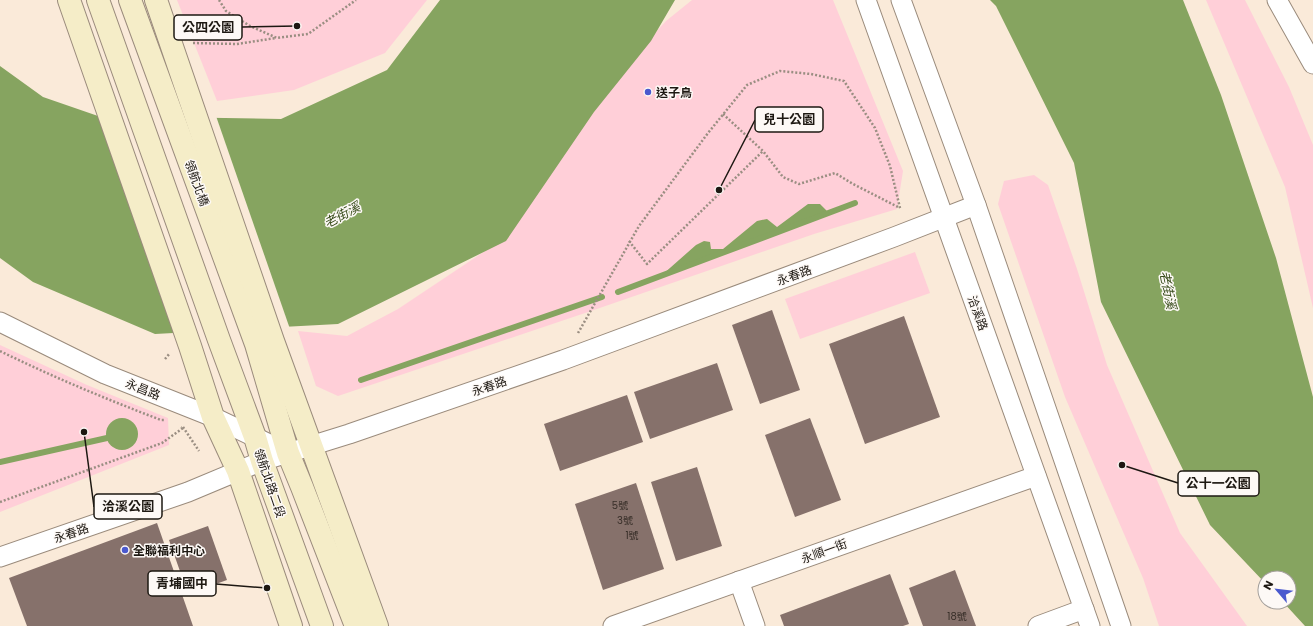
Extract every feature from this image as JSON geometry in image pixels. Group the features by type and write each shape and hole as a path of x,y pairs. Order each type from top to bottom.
{"main road":[{"path":"69,0 190,346 213,417 238,471 291,626"},
{"name":"領航北路二段","path":"98,0 322,626"},
{"name":"領航北橋","path":"130,0 264,342"},
{"name":"領航北橋","path":"159,9 264,342"},
{"path":"264,342 311,445 377,626"},
{"path":"264,342 288,453 356,626"}],"street":[{"name":"洽溪路","path":"866,0 1087,618"},
{"path":"901,0 976,205 1121,626"},
{"path":"1277,0 1313,64"},
{"name":"永春路","path":"0,557 188,492 262,461 349,434 563,360 976,205"},
{"name":"永昌路","path":"0,322 105,374 213,417 288,453"},
{"name":"永順一街","path":"612,626 1036,476"},
{"path":"739,581 755,626"},
{"path":"1038,626 1087,618"}],"path":[{"path":"219,0 226,11 250,26 277,38"},
{"path":"187,43 237,44 308,34 356,0"},
{"path":"563,360 639,226 723,114 747,85 780,71 811,74 844,81 875,128 890,166 900,208 835,173 798,184 783,178 763,151 723,114"},
{"path":"629,242 647,264 763,151"},
{"path":"0,351 47,374 98,396 161,420 166,420"},
{"path":"0,502 162,443 182,428 183,420"},
{"path":"177,424 200,450"}],"shaded area":[{"path":"177,0 427,0 385,53 294,90 217,101"},
{"path":"692,0 833,0 903,171 897,209 814,234 338,396 316,386 298,331 347,336 398,309 503,239 618,73 666,21"},
{"path":"1206,0 1245,0 1289,87 1313,145 1313,308 1285,187"},
{"path":"1034,175 1048,185 1077,269 1107,365 1180,533 1247,626 1159,626 1143,578 1065,397 998,204 1004,181"},
{"path":"915,252 930,293 800,339 785,299"},
{"path":"0,345 87,385 168,418 169,445 0,512"}],"water":[{"name":"老街溪","path":"440,0 675,0 651,41 594,112 506,241 338,324 155,334 33,282 0,258 0,66 43,97 98,116 281,119 387,70"},
{"name":"老街溪","path":"990,0 1183,0 1221,95 1276,258 1313,397 1313,626 1305,626 1290,610 1297,610 1297,570 1257,570 1257,575 1210,525 1101,302 1074,163 996,6"},
{"path":"808,204 820,204 829,213 662,275 696,245 704,241 710,242 711,249 723,249 757,221 767,219 777,227"},
{"path":"119,418 125,418 135,425 138,434 137,440 131,447 125,450 119,450 109,443 106,437 106,431 113,421"}],"pier":[{"path":"101,115 216,116 290,329 181,335"}],"building":[{"path":"772,310 800,390 760,404 732,325"},
{"path":"904,316 940,417 865,444 829,344"},
{"path":"717,363 733,410 650,439 634,392"},
{"path":"627,395 643,442 560,471 544,424"},
{"path":"810,418 841,500 795,517 765,435"},
{"path":"697,467 722,546 676,561 651,482"},
{"path":"636,483 664,569 603,590 575,504"},
{"name":"全聯福利中心","path":"157,523 193,626 27,626 9,578"},
{"path":"208,526 227,580 188,594 169,540"},
{"path":"955,570 976,626 923,626 909,588"},
{"path":"890,574 909,624 903,626 784,626 780,615"}],"waterway":[{"path":"618,292 855,203"},
{"path":"361,380 602,297"},
{"path":"0,462 107,438"}],"place":[{"name":"公四公園","path":"297,26"},
{"name":"送子鳥","path":"648,92"},
{"name":"兒十公園","path":"719,190"},
{"name":"洽溪公園","path":"84,432"},
{"name":"公十一公園","path":"1122,465"},
{"name":"全聯福利中心","path":"125,550"},
{"name":"青埔國中","path":"267,588"}]}
